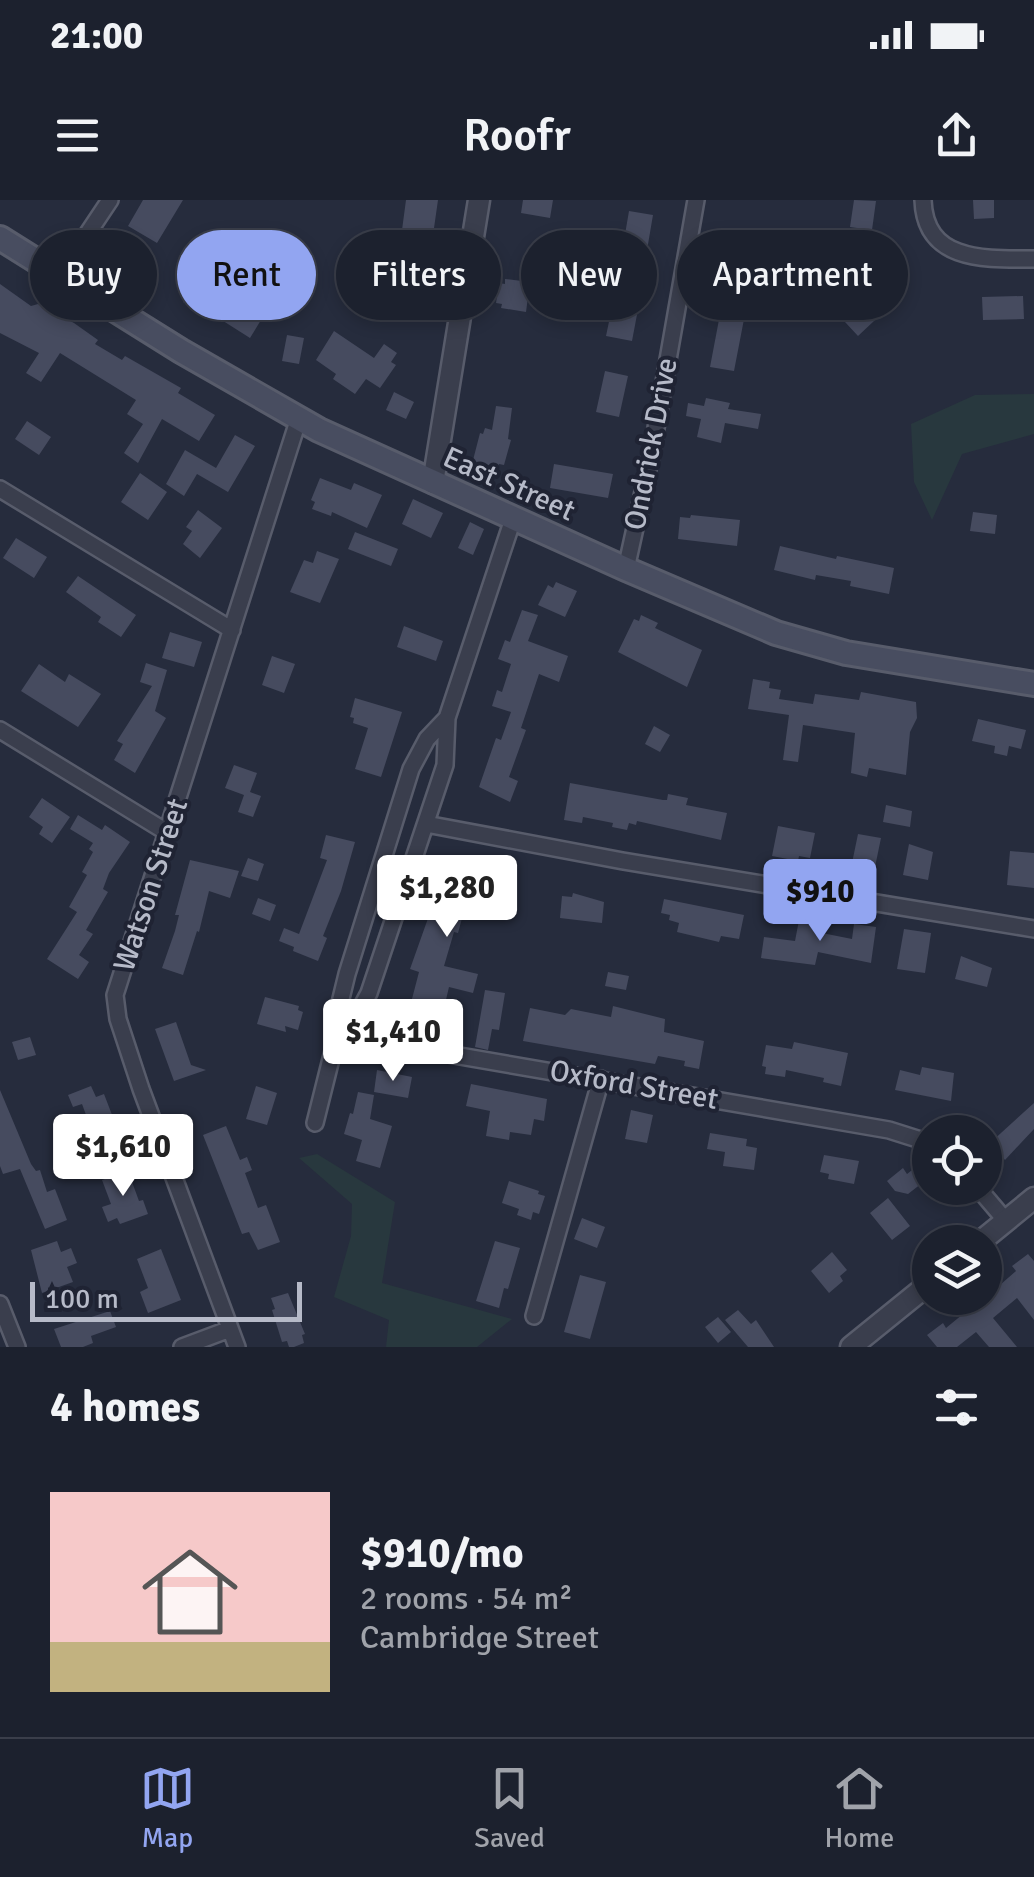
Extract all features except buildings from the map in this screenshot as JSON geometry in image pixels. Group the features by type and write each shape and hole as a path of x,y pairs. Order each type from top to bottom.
{"main road":[{"name":"East Street","path":"0,238 30,256"},
{"name":"East Street","path":"133,320 299,418 626,569 776,633 846,653 1034,684"}],"street":[{"path":"90,230 110,200"},
{"path":"433,482 479,200"},
{"name":"Ondrick Drive","path":"626,569 652,451 696,200"},
{"path":"923,200 927,226 942,244 965,256 1034,259"},
{"name":"Watson Street","path":"237,1347 118,1019 115,995 299,418"},
{"path":"0,488 232,630"},
{"path":"339,1027 356,1017 369,992 445,765 447,718 513,518"},
{"path":"315,1123 339,1027 336,1014 412,769 427,739 447,718"},
{"path":"0,730 168,833"},
{"path":"426,824 622,861 1034,929"},
{"name":"Oxford Street","path":"339,1027 420,1049 890,1130 912,1137"},
{"path":"534,1316 601,1079"},
{"path":"1001,1225 1034,1198"},
{"path":"992,1205 1006,1221"},
{"path":"851,1347 912,1298"},
{"path":"0,1304 17,1347"},
{"path":"182,1347 230,1329"}],"shaded area":[{"path":"1034,394 1034,434 962,454 932,520 914,482 911,424 975,395"},
{"path":"317,1154 395,1202 382,1283 512,1319 477,1347 386,1347 389,1320 334,1297 351,1236 352,1204 299,1158"}]}
